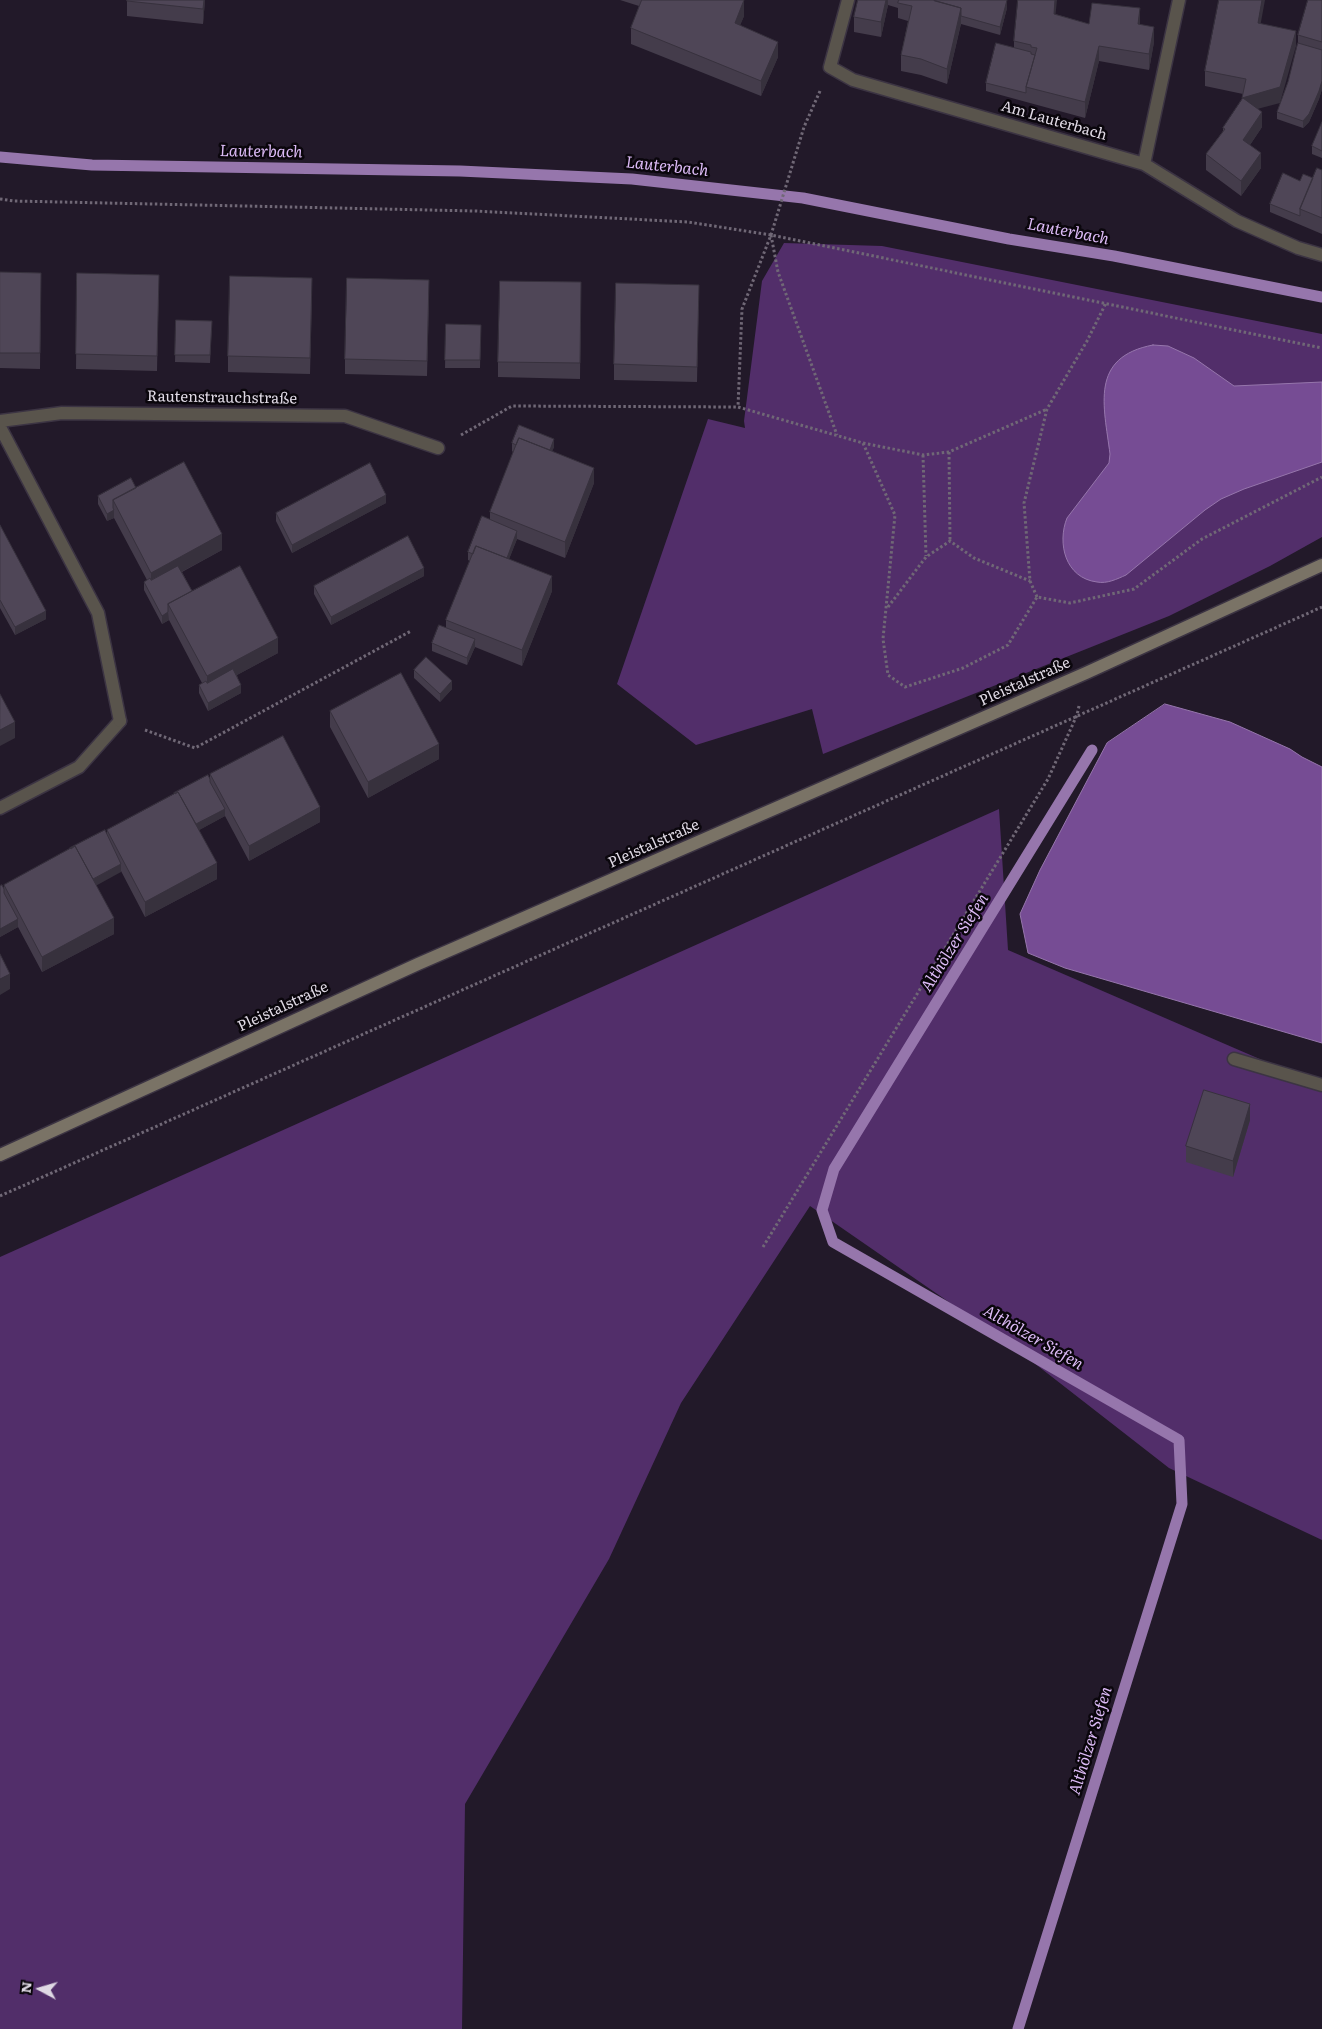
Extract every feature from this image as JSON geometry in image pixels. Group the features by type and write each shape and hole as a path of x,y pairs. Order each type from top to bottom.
{"main road":[{"name":"Pleistalstraße","path":"0,1156 418,964 1086,673 1322,565"}],"street":[{"path":"830,67 848,0"},
{"path":"1144,164 1179,0"},
{"name":"Am Lauterbach","path":"830,67 853,80 1144,164 1237,221 1290,245 1322,254"},
{"name":"Rautenstrauchstraße","path":"0,421 62,413 345,416 438,448"},
{"path":"0,427 98,613 120,721 79,767 0,808"},
{"path":"1234,1059 1322,1085"}],"path":[{"path":"738,407 742,309 770,235 804,127 830,67"},
{"path":"0,199 14,201 474,211 688,222 770,235 1106,302 1322,348"},
{"path":"770,235 778,272 837,435"},
{"path":"1037,597 1030,581 1024,503 1047,409 1087,340 1106,302"},
{"path":"438,448 512,406 738,407 863,443 923,455 949,452 1047,409"},
{"path":"863,443 895,515 883,639 888,676 905,687 963,668 1008,645 1037,597"},
{"path":"949,452 950,541"},
{"path":"923,455 926,557"},
{"path":"1037,597 1070,603 1134,589 1202,540 1322,477"},
{"path":"950,541 974,558 1030,581"},
{"path":"887,609 926,557 950,541"},
{"path":"0,1196 1322,607"},
{"path":"120,721 195,748 411,631"},
{"path":"763,1247 1048,779 1077,715 1086,673"}],"shaded area":[{"path":"784,243 882,246 1322,334 1322,537 1270,566 1169,616 823,754 812,709 696,745 617,684 708,419 745,428 744,421 762,281"},
{"path":"1153,345 1168,346 1194,358 1234,386 1322,382 1322,462 1221,499 1126,575 1108,582 1097,582 1077,574 1071,567 1066,558 1064,548 1064,528 1067,518 1109,463 1110,454 1104,402 1105,386 1110,372 1118,360 1133,351"},
{"path":"1165,704 1230,722 1290,749 1322,767 1322,1043 1065,968 1028,953 1020,914 1040,870 1107,743"},
{"path":"999,809 1008,950 1322,1086 1322,1540 1169,1468 1011,1345 810,1206 681,1403 609,1559 465,1804 462,2029 0,2029 0,1257"}],"building":[{"path":"127,0 204,0 203,9"},
{"path":"642,0 744,0 735,23 778,42 761,81 631,28"},
{"path":"858,0 886,0 881,22 854,17"},
{"path":"899,0 933,0 961,8 947,69 921,59 901,55 912,6 898,3"},
{"path":"936,0 1007,0 1000,27 961,16 961,8"},
{"path":"1018,0 1055,0 1054,14 1089,24 1092,3 1140,8 1138,24 1154,27 1149,54 1099,46 1085,102 1026,87 1037,48 1014,41"},
{"path":"1219,0 1262,0 1258,23 1296,31 1280,87 1242,98 1246,79 1205,71"},
{"path":"1308,0 1322,0 1322,42 1298,35"},
{"path":"996,43 1031,52 1031,54 1035,55 1026,93 986,83"},
{"path":"1298,43 1322,50 1322,81 1309,114 1303,121 1277,112 1288,82"},
{"path":"1243,98 1262,112 1243,140 1261,153 1241,181 1206,154 1225,129 1223,128"},
{"path":"1322,122 1322,151 1312,146"},
{"path":"1317,168 1322,170 1322,218 1300,209"},
{"path":"1283,173 1300,181 1303,174 1313,178 1300,209 1300,216 1270,204"},
{"path":"0,272 41,273 40,353 0,353"},
{"path":"77,273 159,275 157,356 76,354"},
{"path":"230,276 312,278 310,358 228,356"},
{"path":"347,278 429,280 427,361 345,359"},
{"path":"500,281 581,282 580,363 498,362"},
{"path":"616,283 699,285 697,367 614,364"},
{"path":"176,320 212,321 210,355 175,355"},
{"path":"446,324 481,325 480,360 445,360"},
{"path":"519,425 554,439 550,450 519,438 516,445 512,443"},
{"path":"519,438 594,468 565,542 490,512"},
{"path":"184,462 222,534 151,573 113,500"},
{"path":"370,463 386,495 292,545 276,513"},
{"path":"131,478 136,488 113,500 114,510 107,514 98,496"},
{"path":"482,516 517,531 507,558 476,546 473,554 468,552"},
{"path":"0,525 46,611 15,627 0,600"},
{"path":"408,536 424,568 331,617 314,586"},
{"path":"476,546 552,576 522,650 446,620"},
{"path":"178,566 192,591 168,604 168,612 162,616 144,582"},
{"path":"240,566 278,638 207,676 168,604"},
{"path":"439,625 475,639 467,658 432,643"},
{"path":"426,657 452,681 440,694 414,670"},
{"path":"233,669 241,685 208,703 199,685 206,681 207,683"},
{"path":"401,673 439,744 368,782 330,711"},
{"path":"0,694 15,722 0,730"},
{"path":"283,736 320,807 249,846 210,774"},
{"path":"208,775 225,809 196,824 178,792 174,793"},
{"path":"178,792 217,863 145,902 107,830"},
{"path":"105,830 121,864 93,879 75,846 70,848"},
{"path":"75,846 114,918 42,957 4,885"},
{"path":"2,885 4,893 18,919 0,929 0,886"},
{"path":"0,954 10,974 0,979"},
{"path":"1204,1090 1250,1104 1233,1161 1186,1146"}],"waterway":[{"name":"Lauterbach","path":"0,157 92,165 460,171 632,179 803,198 1009,239 1114,256 1322,297"},
{"name":"Althölzer Siefen","path":"1018,2029 1182,1504 1179,1440 833,1242 822,1210 834,1169 1092,750"}]}
